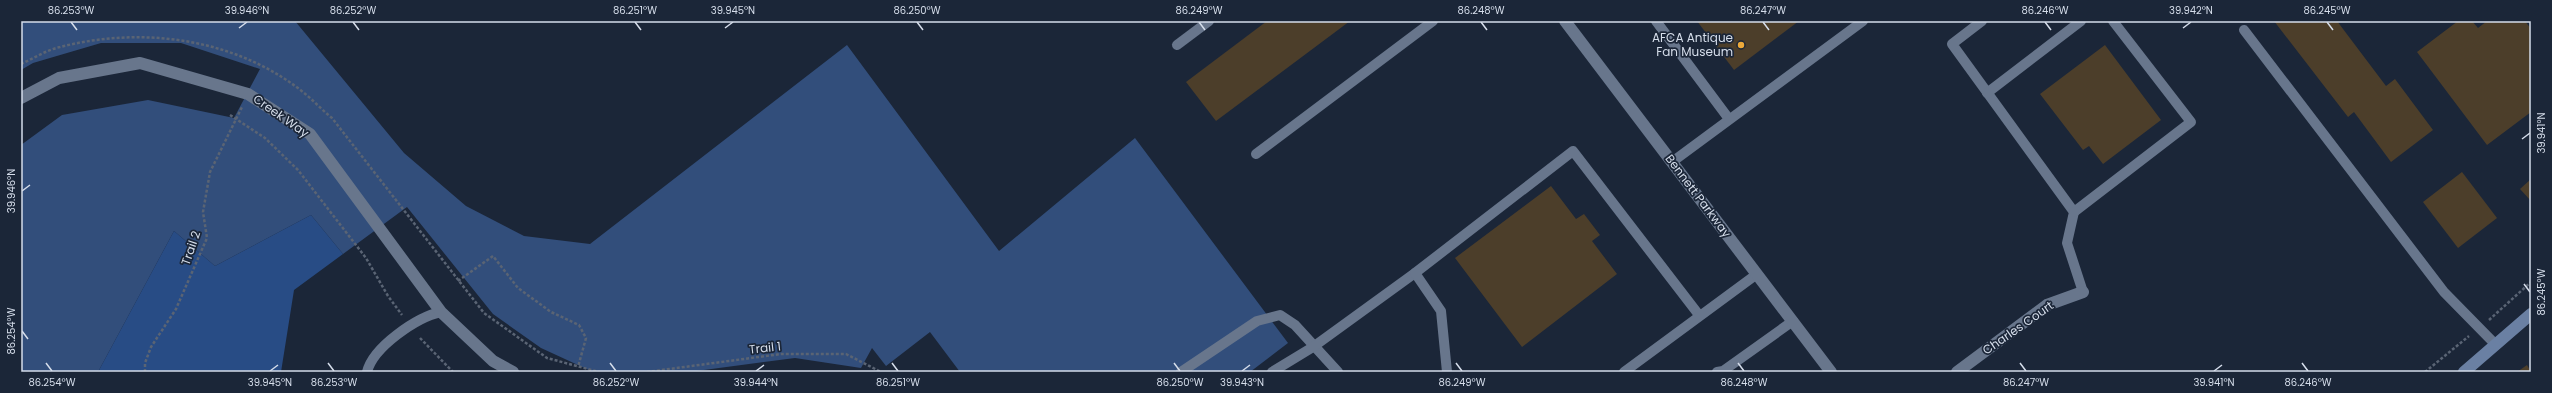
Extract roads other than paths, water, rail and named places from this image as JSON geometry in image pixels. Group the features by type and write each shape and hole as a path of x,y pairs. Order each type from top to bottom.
{"street":[{"name":"Bennett Parkway","path":"1565,21 1831,372"},
{"name":"Creek Way","path":"21,98 59,78 140,63 248,94 310,134 441,312 493,361 513,372"},
{"name":"Charles Court","path":"1957,372 2047,305 2083,292"},
{"path":"2464,372 2531,314"}],"lane":[{"path":"1177,45 1209,21"},
{"path":"1256,154 1433,21"},
{"path":"1656,21 1729,119"},
{"path":"1672,162 1863,21"},
{"path":"1982,21 1952,44 2074,212"},
{"path":"1987,92 2081,21"},
{"path":"2083,292 2067,243 2074,212 2191,122 2113,21"},
{"path":"2244,30 2444,292 2496,345"},
{"path":"1272,372 1313,347 1415,272 1572,151 1699,315"},
{"path":"1415,272 1441,311 1447,372"},
{"path":"1624,372 1699,315 1757,274"},
{"path":"367,372 369,363 392,339 427,315 441,312"},
{"path":"1181,372 1257,321 1280,315 1295,325 1313,347 1338,372"},
{"path":"1721,372 1793,321"}],"place":[{"name":"AFCA Antique Fan Museum","path":"1741,45"}]}
